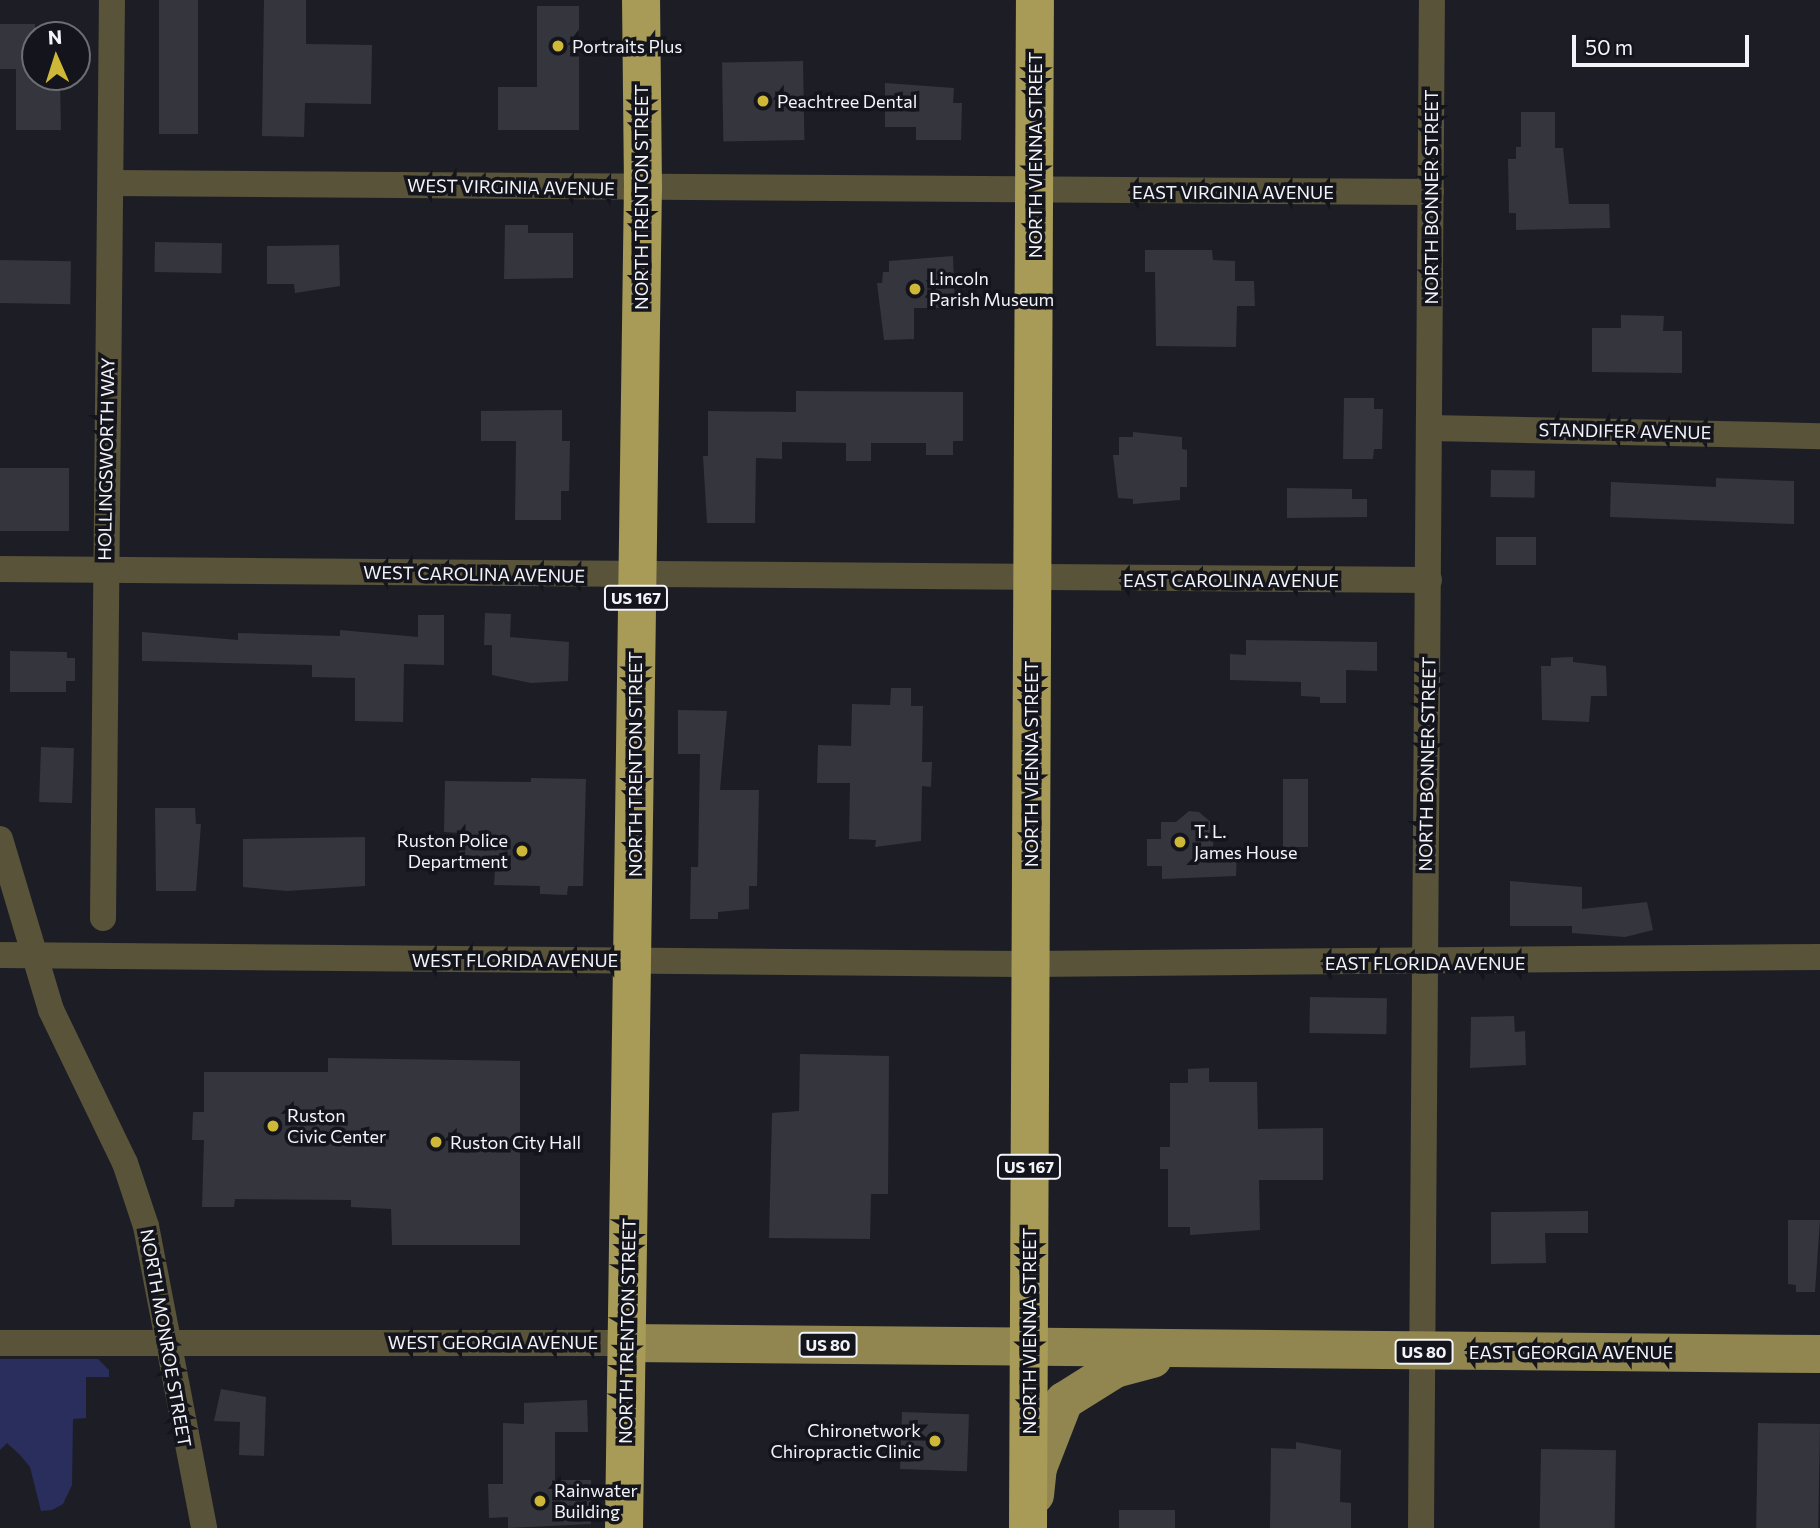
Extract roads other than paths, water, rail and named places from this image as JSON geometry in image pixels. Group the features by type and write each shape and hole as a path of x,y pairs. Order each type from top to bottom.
{"highway":[{"name":"NORTH TRENTON STREET","path":"624,1528 643,188 641,0"},
{"name":"NORTH VIENNA STREET","path":"1029,1528 1035,0"}],"main road":[{"name":"WEST GEORGIA AVENUE","path":"627,1343 1029,1348"},
{"name":"EAST GEORGIA AVENUE","path":"1029,1348 1820,1354"},
{"path":"1029,1528 1038,1468 1064,1401 1115,1369 1180,1351"}],"street":[{"name":"HOLLINGSWORTH WAY","path":"103,918 104,570 112,0"},
{"name":"NORTH BONNER STREET","path":"1421,1528 1432,0"},
{"name":"WEST VIRGINIA AVENUE","path":"111,183 1036,192"},
{"name":"EAST VIRGINIA AVENUE","path":"1036,192 1431,192"},
{"name":"STANDIFER AVENUE","path":"1430,428 1820,436"},
{"name":"WEST CAROLINA AVENUE","path":"0,569 1032,579"},
{"name":"EAST CAROLINA AVENUE","path":"1032,579 1429,580"},
{"name":"NORTH MONROE STREET","path":"0,839 63,1040 135,1193 152,1250 165,1345 204,1528"},
{"name":"WEST FLORIDA AVENUE","path":"0,955 1030,964"},
{"name":"EAST FLORIDA AVENUE","path":"1030,964 1425,964 1820,957"},
{"name":"WEST GEORGIA AVENUE","path":"0,1343 627,1343"}],"place":[{"name":"Portraits Plus","path":"558,46"},
{"name":"Peachtree Dental","path":"763,101"},
{"name":"Lincoln Parish Museum","path":"915,289"},
{"name":"T. L. James House","path":"1180,842"},
{"name":"Ruston Police Department","path":"522,851"},
{"name":"Ruston Civic Center","path":"273,1126"},
{"name":"Ruston City Hall","path":"436,1142"},
{"name":"Chironetwork Chiropractic Clinic","path":"935,1441"},
{"name":"Rainwater Building","path":"540,1501"}]}
